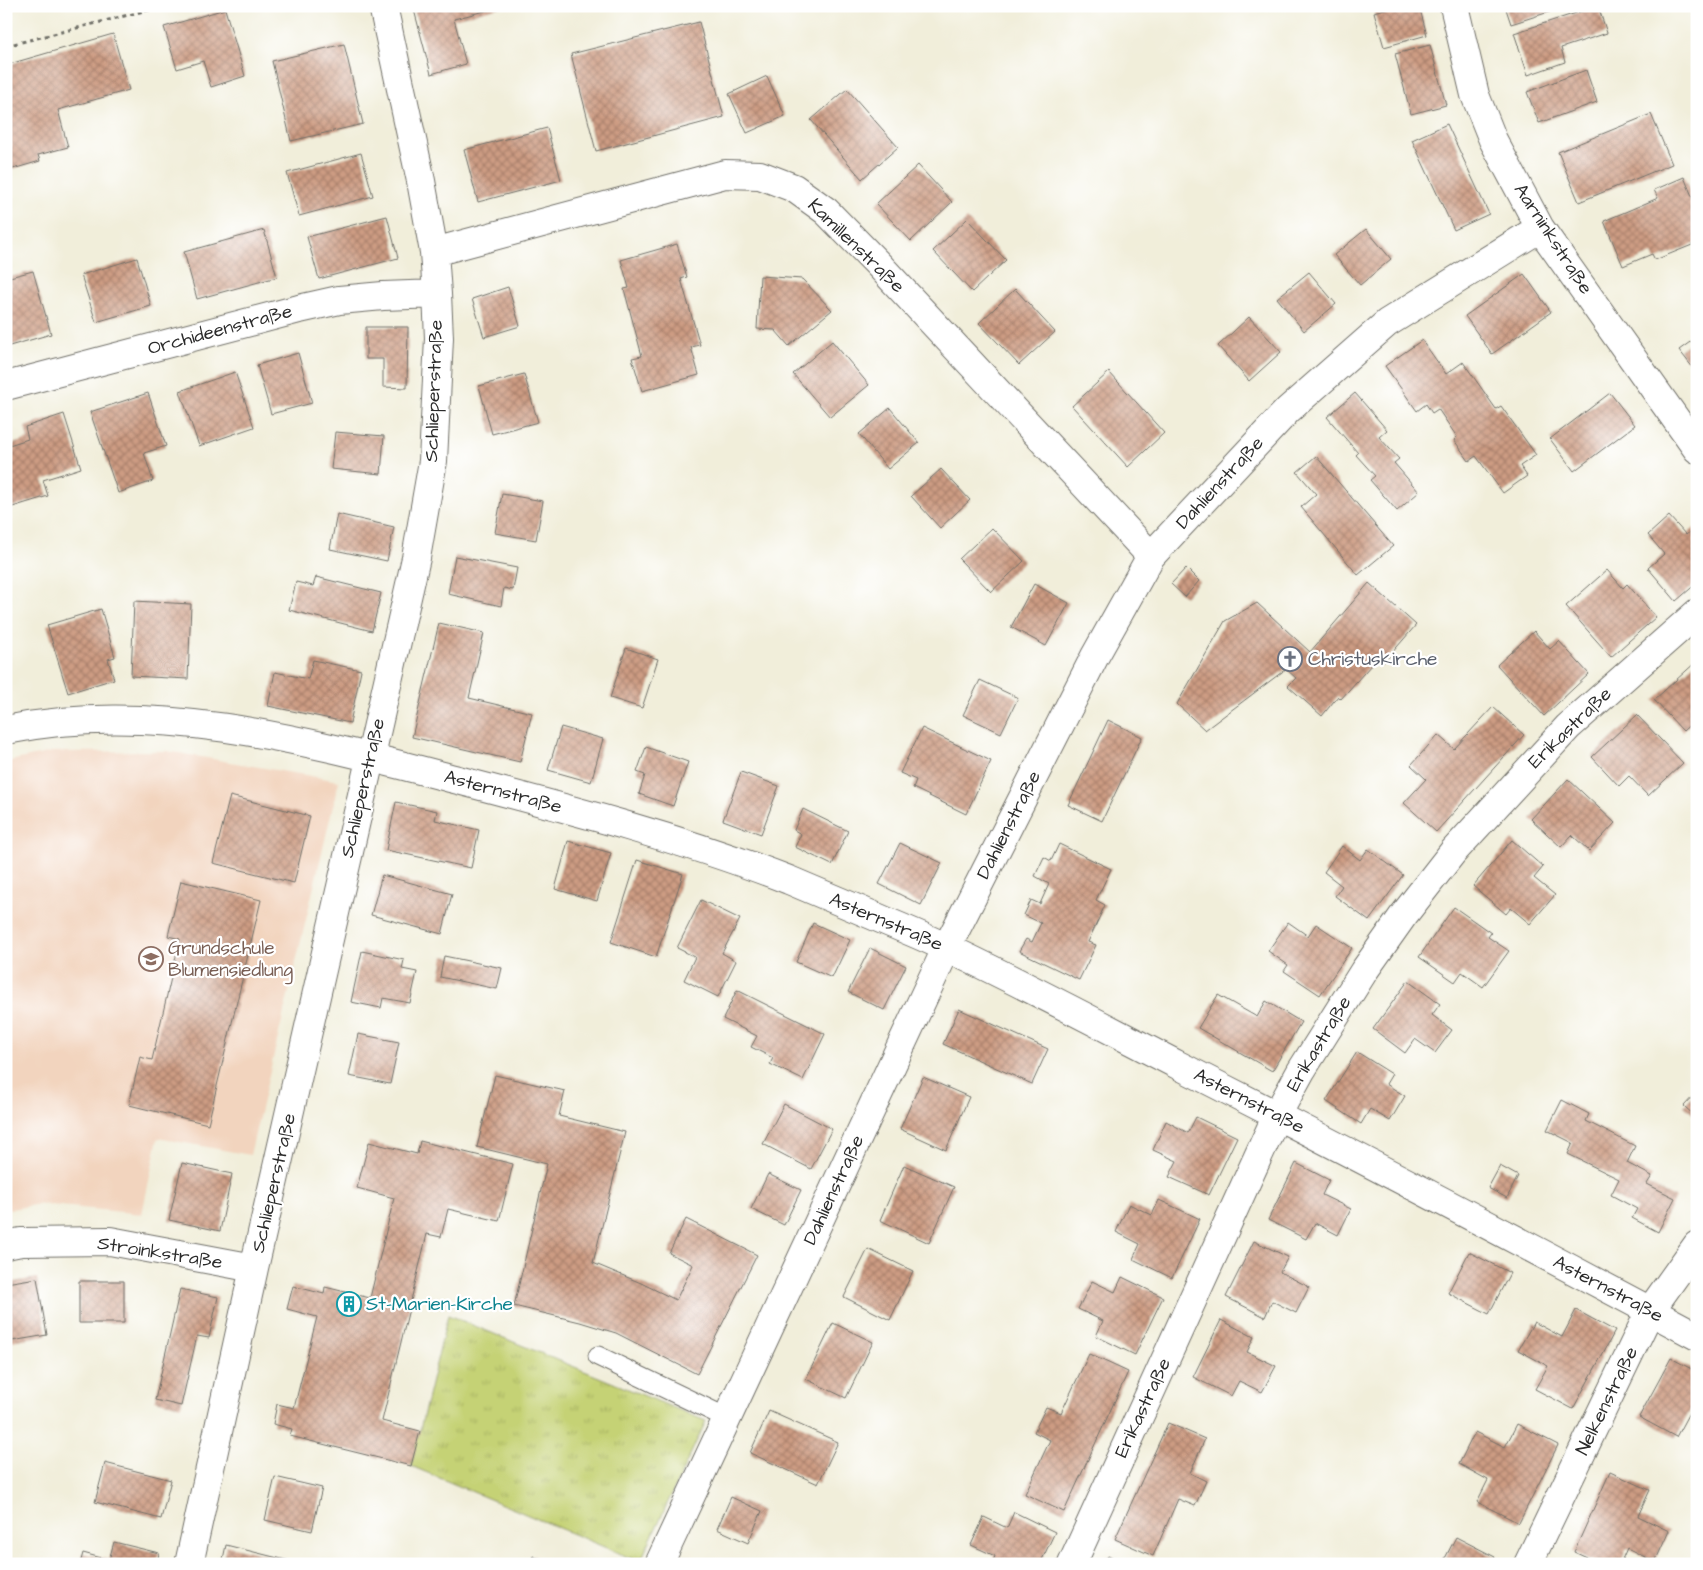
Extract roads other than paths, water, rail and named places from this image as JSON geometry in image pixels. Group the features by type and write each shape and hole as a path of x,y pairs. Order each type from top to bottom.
{"street":[{"name":"Schlieperstraße","path":"189,1564 254,1268 416,558 433,461 439,338 434,252 422,181 383,6"},
{"name":"Aarninkstraße","path":"1454,6 1479,104 1493,140 1540,228 1697,449"},
{"name":"Kamillenstraße","path":"434,252 725,174 760,175 794,188 826,211 878,264 1151,556"},
{"name":"Dahlienstraße","path":"659,1564 947,948 1095,656 1151,556 1288,410 1387,323 1540,228"},
{"name":"Orchideenstraße","path":"6,386 339,300 437,294"},
{"name":"Erikastraße","path":"1072,1564 1277,1115 1301,1071 1364,971 1403,916 1453,852 1568,726 1697,613"},
{"name":"Asternstraße","path":"6,730 58,722 132,719 202,725 271,736 370,757 644,830 789,880 947,948 1277,1115 1697,1336"},
{"name":"Stroinkstraße","path":"6,1245 21,1242 110,1242 254,1268"},
{"name":"Nelkenstraße","path":"1528,1564 1650,1311 1697,1245"}],"lane":[{"path":"598,1356 727,1418"}],"place":[{"name":"Christuskirche","path":"1290,659"},
{"name":"Grundschule Blumensiedlung","path":"151,959"},
{"name":"St-Marien-Kirche","path":"349,1304"}]}
